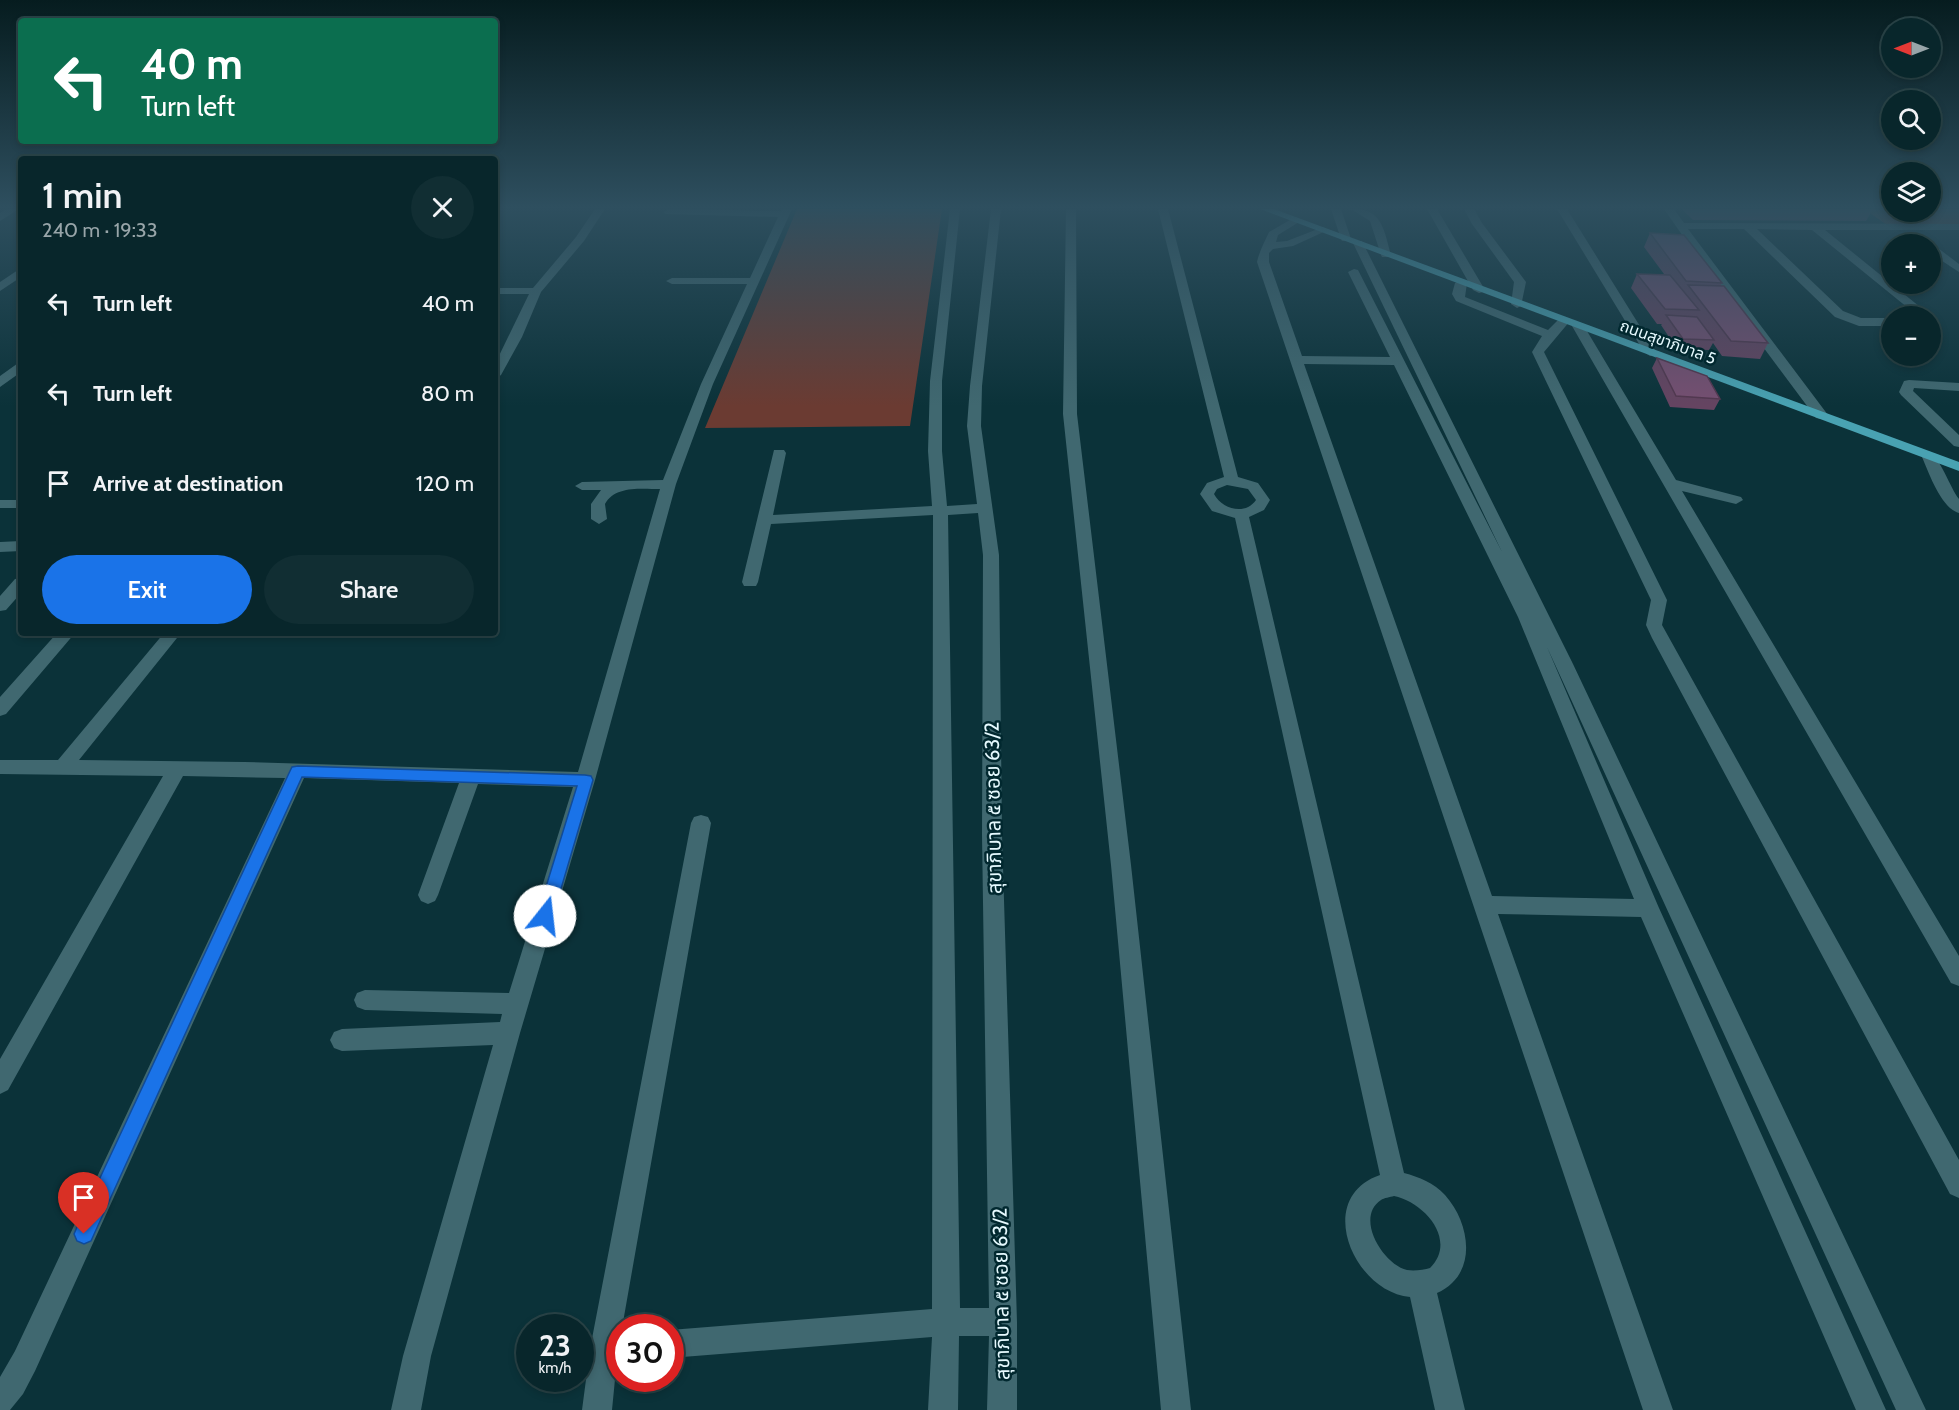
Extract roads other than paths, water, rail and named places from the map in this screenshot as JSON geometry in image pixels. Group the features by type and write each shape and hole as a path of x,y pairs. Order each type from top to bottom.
{"main road":[{"name":"ถนนสุขาภิบาล 5","path":"1439,275 1517,304 1565,328 1650,352 1959,467"}],"street":[{"path":"0,288 16,275"},
{"path":"498,370 516,337 536,291 549,275"},
{"path":"406,1410 417,1356 508,1033 585,780 669,484 707,384 759,275"},
{"path":"943,1410 946,1322 940,511 935,451 936,381 948,275"},
{"name":"สุขาภิบาล ๕ ซอย 63/2","path":"989,275 976,386 974,426 991,555 992,835 1003,1322 1002,1410"},
{"path":"1071,275 1070,414 1127,922 1176,1410"},
{"path":"1180,275 1232,481"},
{"path":"1267,275 1658,1410"},
{"path":"1355,275 1526,617 1648,908 1871,1410"},
{"path":"1369,275 1564,664 1911,1410"},
{"path":"1470,275 1479,290"},
{"path":"1515,275 1520,282 1517,304"},
{"path":"1602,275 1650,352"},
{"path":"1716,275 1821,415"},
{"path":"1798,275 1839,314 1859,322 1881,322"},
{"path":"1874,275 1912,306"},
{"path":"672,280 756,281"},
{"path":"1461,283 1458,294 1460,299 1565,328 1670,483 1959,976"},
{"path":"498,291 536,291"},
{"path":"1565,328 1539,346 1538,352 1659,600 1654,625 1959,1185"},
{"path":"1296,360 1399,361"},
{"path":"0,383 18,368"},
{"path":"1959,387 1909,384 1906,392 1959,443"},
{"path":"750,582 779,453"},
{"path":"1929,457 1946,493 1959,508"},
{"path":"1232,481 1257,489 1263,500 1257,509 1241,513 1217,508 1208,499 1207,494 1212,486 1232,481"},
{"path":"1670,483 1736,501"},
{"path":"582,486 669,484"},
{"path":"600,519 598,504 618,486"},
{"path":"0,504 18,504"},
{"path":"764,520 986,508"},
{"path":"1241,513 1394,1183"},
{"path":"0,547 18,546"},
{"path":"0,606 18,586"},
{"path":"0,709 64,636"},
{"path":"63,767 171,636"},
{"path":"0,767 298,771 585,780"},
{"path":"0,1082 177,769"},
{"path":"0,1400 13,1384 25,1361 298,771"},
{"path":"428,894 472,775"},
{"path":"618,1314 701,823"},
{"path":"1484,904 1648,908"},
{"path":"365,1000 518,1004"},
{"path":"342,1040 508,1033"},
{"path":"1394,1183 1409,1186 1423,1193 1435,1203 1452,1232 1455,1248 1449,1268 1445,1274 1434,1281 1421,1284 1405,1282 1389,1276 1375,1264 1364,1249 1358,1233 1357,1217 1360,1203 1369,1192 1380,1185 1394,1183"},
{"path":"1421,1284 1450,1410"},
{"path":"684,1343 946,1322 1003,1322"},
{"path":"597,1410 606,1373"}]}
